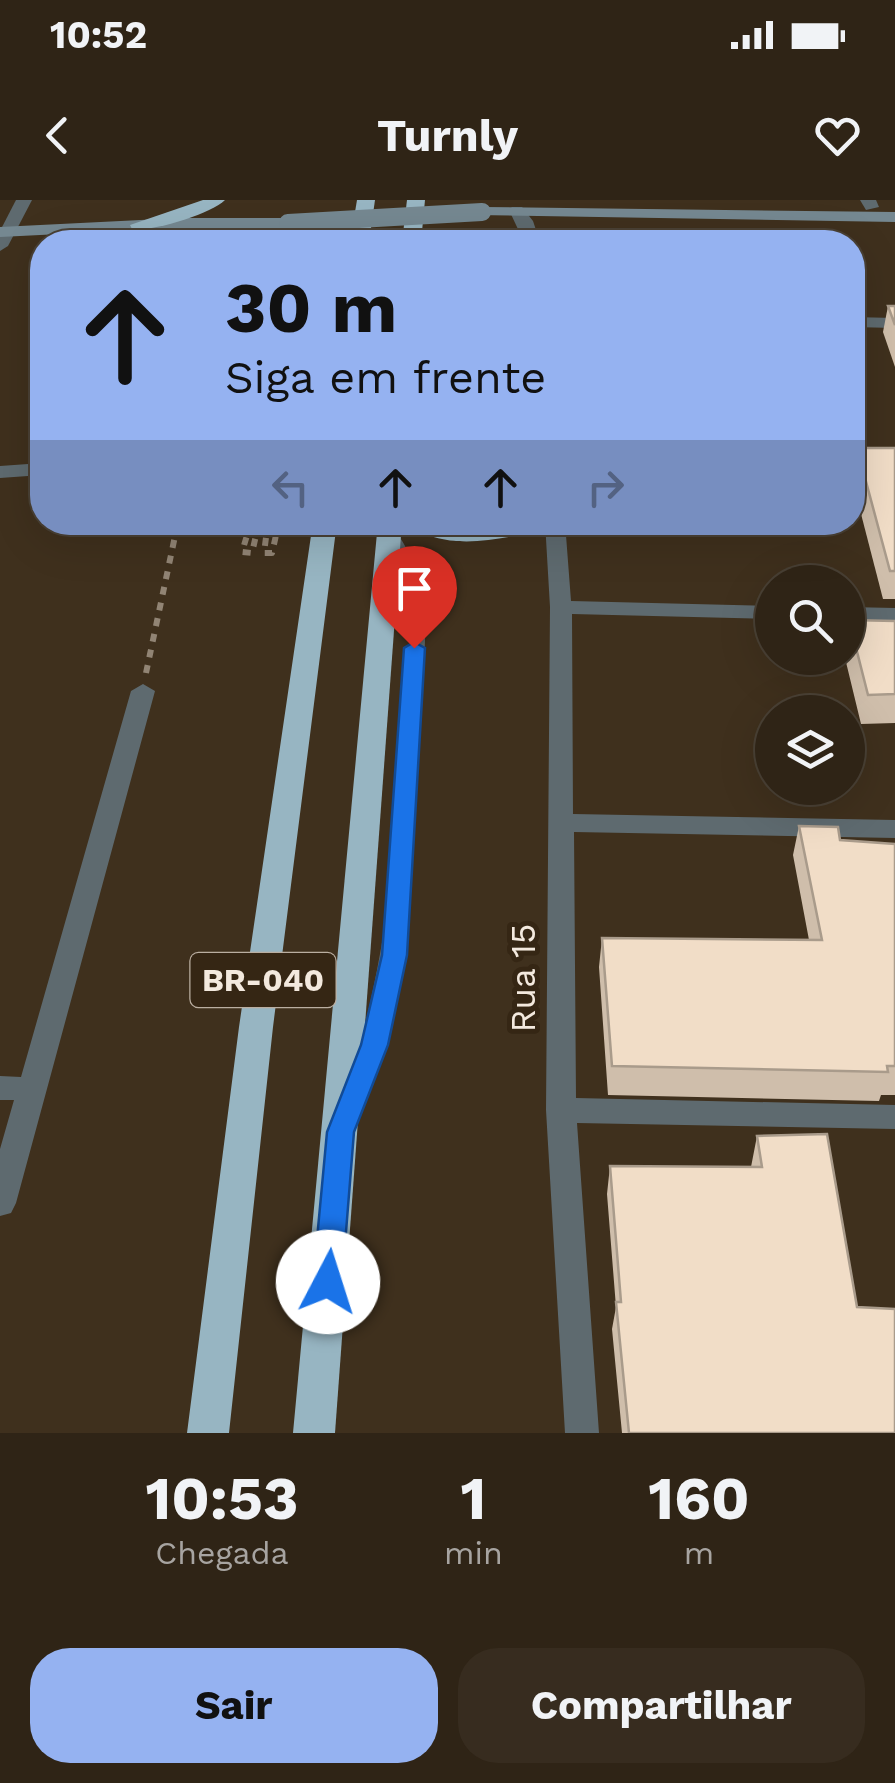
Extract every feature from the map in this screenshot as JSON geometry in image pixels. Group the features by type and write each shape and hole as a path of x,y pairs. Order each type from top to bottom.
{"highway":[{"path":"139,225 216,200"},
{"path":"362,230 366,200"},
{"path":"413,230 416,200"},
{"name":"BR-040","path":"208,1433 254,1046 323,535"},
{"name":"BR-040","path":"314,1433 399,535"}],"main road":[{"path":"82,230 521,204 862,203 895,207"},
{"path":"521,204 895,218"},
{"path":"181,223 259,224 285,217"},
{"path":"2,237 30,235"}],"street":[{"path":"2,237 24,200"},
{"path":"521,204 528,230"},
{"path":"250,230 259,224"},
{"path":"865,322 895,323"},
{"path":"0,472 30,470"},
{"name":"Rua 15","path":"556,535 561,607 561,1110 582,1433"},
{"path":"561,607 755,612"},
{"path":"865,614 895,615"},
{"path":"0,1203 142,691"},
{"path":"561,824 895,828"},
{"path":"0,1088 32,1088"},
{"path":"561,1110 895,1117"}],"path":[{"path":"142,691 175,535"},
{"path":"247,535 242,552 252,553 256,535"},
{"path":"266,535 264,553 272,553 276,535"}],"building":[{"path":"888,306 895,306 895,325"},
{"path":"865,448 895,448 895,571 890,571 865,478"},
{"path":"865,620 895,621 895,694 868,695 863,675"},
{"path":"799,826 838,827 840,840 895,844 895,1066 887,1066 888,1072 612,1066 602,938 822,940"},
{"path":"827,1134 857,1307 895,1309 895,1433 629,1433 616,1302 621,1302 610,1166 762,1167 757,1136"}],"route":[{"path":"328,1282 340,1132 374,1045 394,955 414,648"}]}
